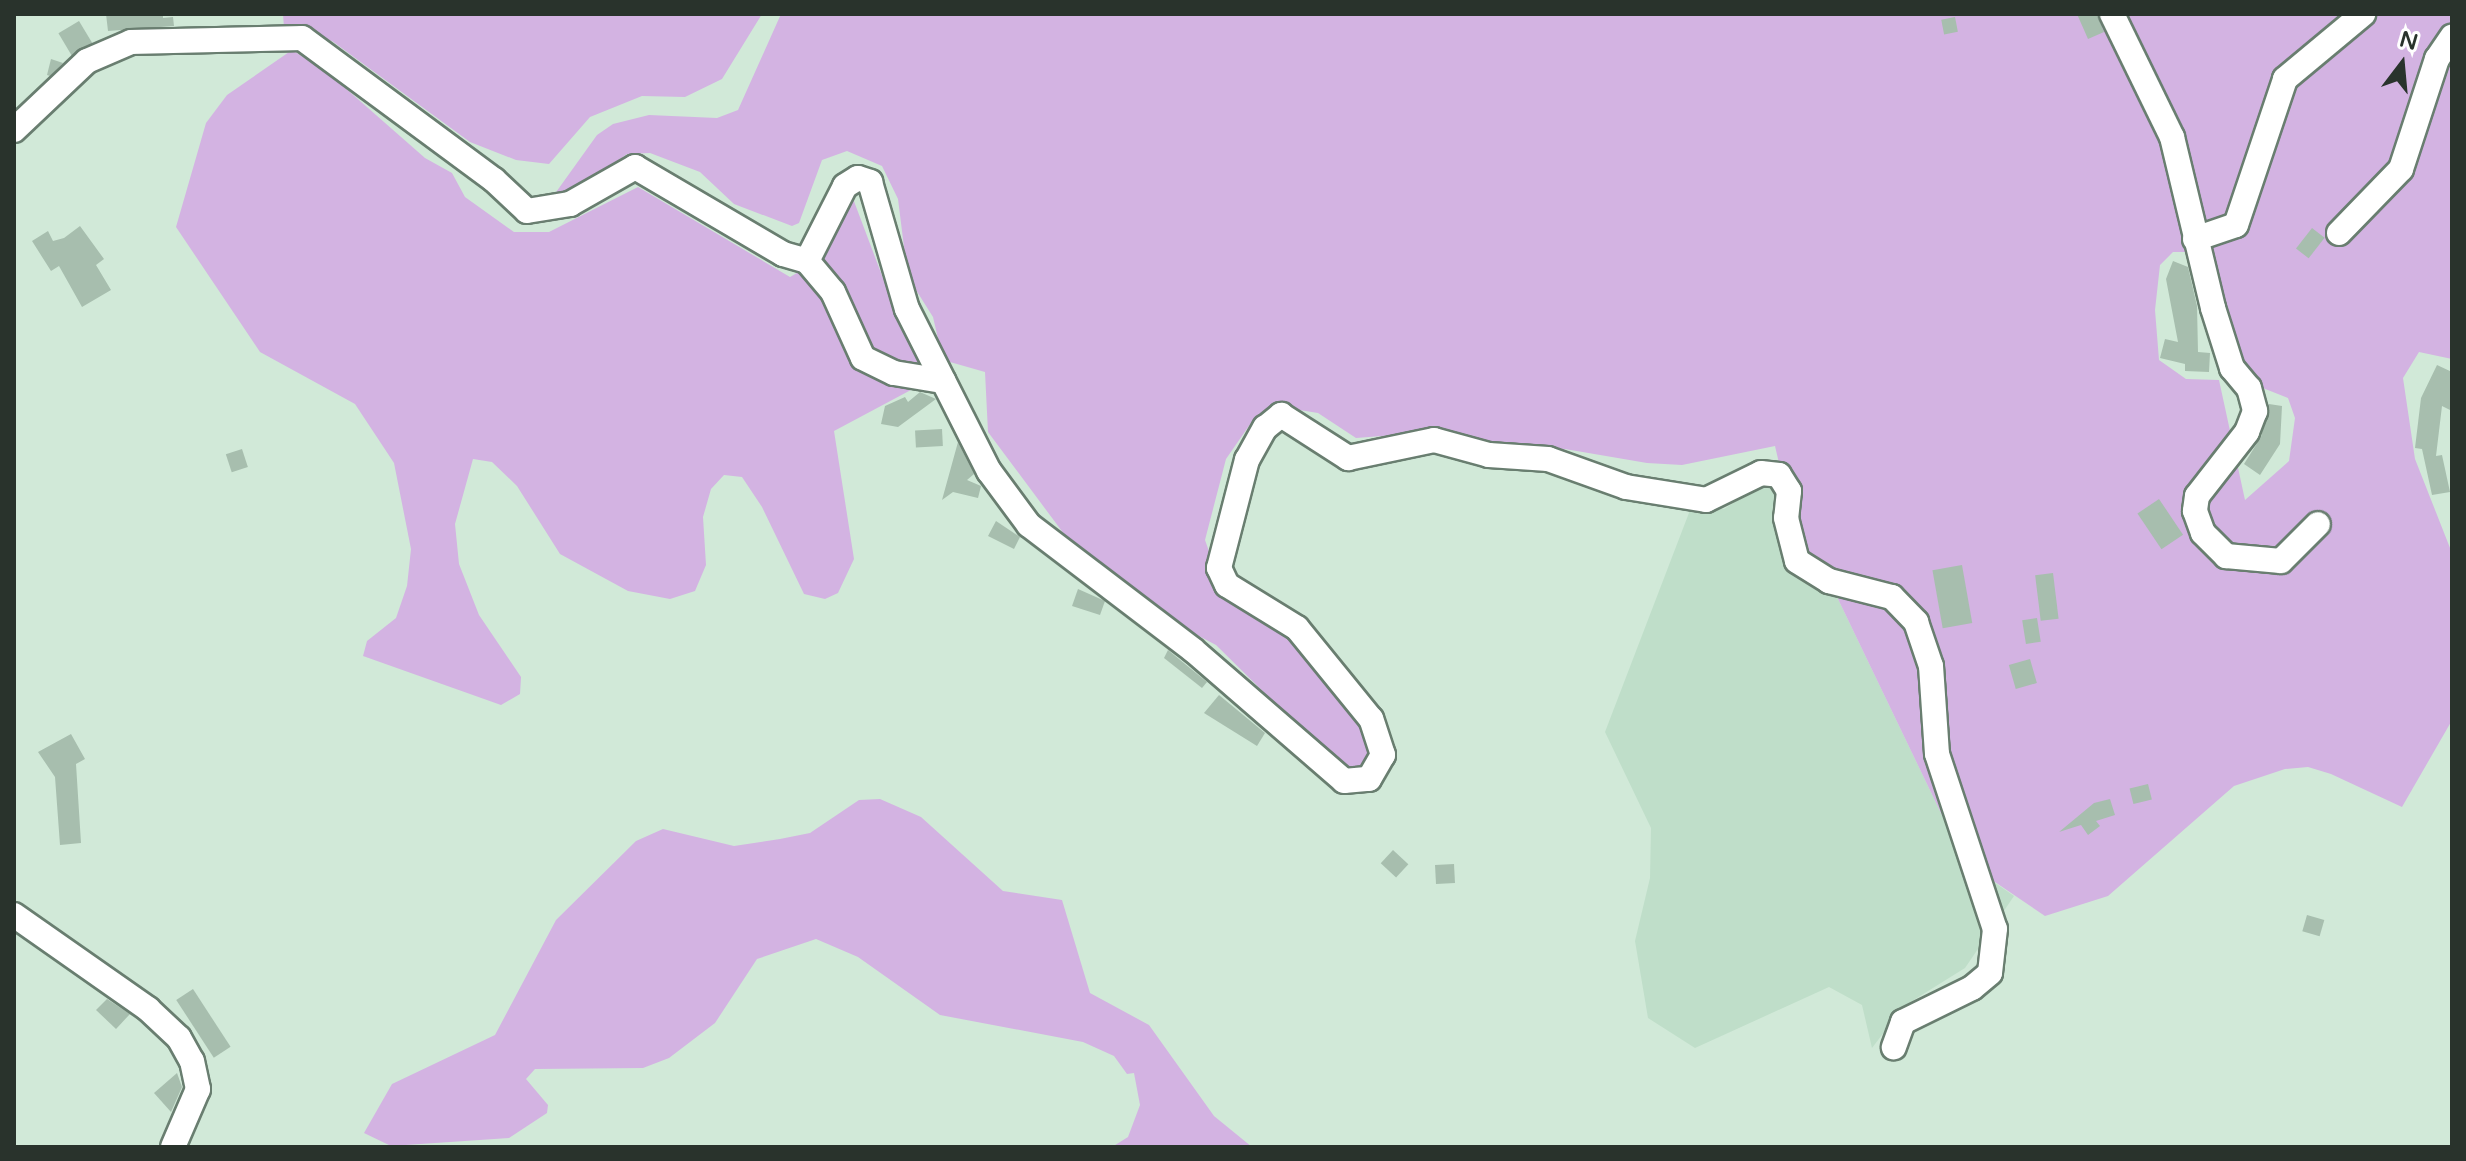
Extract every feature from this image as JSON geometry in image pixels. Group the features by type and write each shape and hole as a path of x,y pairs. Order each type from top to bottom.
{"street":[{"path":"2112,14 2172,137 2195,239 2232,368 2249,388 2255,411 2247,432 2197,496 2195,511 2203,533 2226,556 2281,561 2318,524"},
{"path":"2195,239 2236,225 2285,79 2363,14"},
{"path":"2339,233 2401,169 2437,59 2452,37"},
{"path":"16,125 87,61 131,42 302,38 494,180 527,211 570,204 635,167 783,254 807,261 833,292 863,358 894,373 943,381"},
{"path":"807,261 845,186 858,178 870,182 907,309 989,471 1029,525 1193,650 1344,781 1369,779 1383,755 1371,719 1297,628 1227,585 1219,568 1247,460 1265,428 1281,415 1348,458 1434,440 1489,455 1548,459 1626,487 1706,500 1761,473 1785,478 1786,518 1797,561 1829,581 1892,597 1916,622 1931,666 1937,754 1995,929 1990,973 1972,988 1903,1022 1894,1047"},
{"path":"14,915 148,1009 179,1038 192,1061 198,1089 173,1147"}],"shaded area":[{"path":"283,14 762,14 722,79 685,97 642,96 590,117 549,164 516,160 470,142 332,41 284,28"},
{"path":"781,14 2452,14 2452,359 2419,352 2403,378 2415,459 2452,553 2451,722 2402,807 2331,774 2308,767 2285,769 2234,786 2108,896 2045,916 1964,861 1838,599 1848,581 1816,563 1795,532 1775,446 1682,465 1647,463 1565,449 1489,445 1434,432 1356,438 1318,413 1275,406 1253,420 1226,459 1205,540 1223,591 1295,635 1372,738 1376,754 1367,774 1348,775 1216,645 1163,617 1067,538 988,432 985,372 943,360 933,317 916,290 905,255 898,199 882,166 847,151 822,160 799,223 792,226 734,204 700,172 650,153 627,154 584,186 554,195 597,135 613,124 649,115 717,118 738,110","holes":["2173,252 2187,252 2196,261 2220,371 2288,398 2295,418 2289,461 2245,500 2219,380 2186,379 2159,360 2155,310 2160,265"]},
{"path":"292,50 327,72 425,158 452,173 465,197 514,232 549,232 638,187 790,277 821,259 852,196 904,334 942,386 924,383 834,431 854,559 838,593 825,599 804,594 762,507 742,477 724,475 711,489 703,517 706,565 695,591 670,599 628,591 560,554 517,486 492,462 473,459 455,524 459,564 479,615 521,677 520,694 501,705 363,656 367,641 396,618 407,586 411,549 394,463 355,404 260,352 176,227 206,123 227,95"},
{"path":"1771,479 1780,503 1785,560 1838,599 1964,861 2014,896 1965,968 1904,1006 1872,1048 1862,1005 1829,987 1695,1048 1648,1018 1635,941 1650,878 1651,828 1605,732 1692,505 1724,509"},
{"path":"880,799 921,817 1003,891 1062,900 1090,993 1149,1025 1214,1116 1252,1147 1112,1147 1128,1137 1140,1105 1134,1073 1127,1074 1114,1056 1083,1042 940,1015 858,957 816,939 757,959 715,1023 669,1058 643,1068 535,1069 526,1079 548,1105 547,1113 509,1138 391,1146 364,1133 392,1084 495,1035 556,920 636,841 663,829 734,846 780,839 810,833 859,800"}],"building":[{"path":"106,14 163,14 163,18 173,17 174,26 108,31"},
{"path":"2077,14 2097,14 2104,32 2088,39"},
{"path":"1955,17 1958,32 1944,34 1941,20"},
{"path":"79,21 92,43 72,56 58,33"},
{"path":"51,59 63,63 50,76 47,75"},
{"path":"80,226 104,259 96,265 111,290 82,307 59,266 51,271 32,241 48,231 53,241 64,238"},
{"path":"2312,228 2325,238 2309,258 2296,248"},
{"path":"2173,261 2188,267 2197,306 2198,352 2210,353 2209,372 2185,371 2185,364 2160,358 2165,339 2178,342 2166,279"},
{"path":"2437,365 2452,372 2452,411 2442,406 2436,456 2442,455 2450,492 2432,495 2422,449 2415,448 2421,398"},
{"path":"920,392 936,399 898,427 881,424 885,406 905,397 908,402"},
{"path":"2269,404 2282,406 2280,444 2260,475 2244,464 2261,437"},
{"path":"942,429 943,446 916,447 915,430"},
{"path":"958,442 974,474 967,480 981,486 978,498 953,492 942,500"},
{"path":"242,449 248,467 232,472 226,454"},
{"path":"2159,499 2183,535 2161,549 2137,514"},
{"path":"996,521 1020,537 1014,549 988,536"},
{"path":"1962,565 1972,623 1943,628 1932,570"},
{"path":"2053,573 2059,619 2041,621 2035,575"},
{"path":"1078,589 1105,601 1100,615 1072,606"},
{"path":"2037,618 2041,642 2026,644 2022,620"},
{"path":"1168,650 1207,682 1202,688 1164,658"},
{"path":"2030,659 2037,683 2016,689 2009,665"},
{"path":"1219,695 1265,733 1257,746 1204,713"},
{"path":"71,734 85,759 76,764 81,843 60,845 55,777 38,752"},
{"path":"2148,784 2152,800 2133,804 2130,789"},
{"path":"2110,799 2115,815 2096,821 2100,826 2088,835 2081,825 2059,832 2094,803"},
{"path":"1393,850 1408,864 1396,877 1381,863"},
{"path":"1454,864 1455,883 1436,884 1435,865"},
{"path":"2307,915 2324,920 2320,936 2302,931"},
{"path":"193,989 231,1047 214,1058 176,1000"},
{"path":"107,999 130,1014 116,1029 96,1010"},
{"path":"177,1073 182,1087 171,1112 154,1093"}]}
